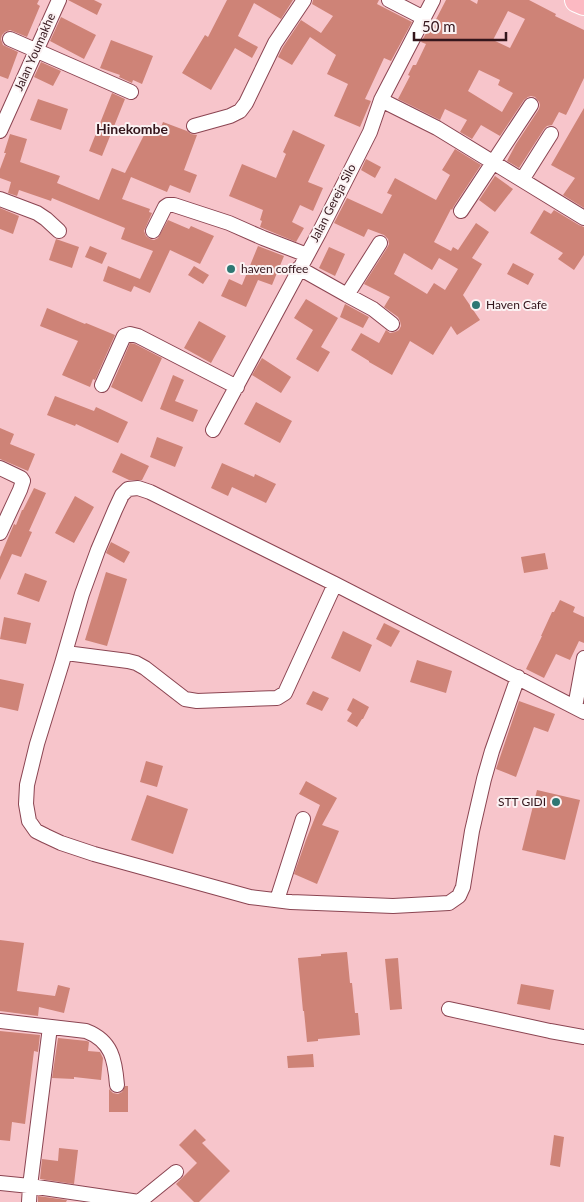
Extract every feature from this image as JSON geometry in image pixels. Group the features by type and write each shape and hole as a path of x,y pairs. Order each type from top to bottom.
{"highway":[{"path":"577,0 584,3"}],"street":[{"name":"Jalan Youmakhe","path":"2,122 59,0"},
{"path":"194,126 230,116 240,111 246,103 275,43 304,0"},
{"path":"389,0 424,18"},
{"name":"Jalan Gereja Silo","path":"213,430 307,255 370,132 381,100 433,0"},
{"path":"10,39 131,92"},
{"path":"381,100 437,128 584,218"},
{"path":"462,211 531,105"},
{"path":"522,180 551,134"},
{"path":"0,199 37,213 46,218 59,231"},
{"path":"153,231 165,207 174,205 229,224 307,255"},
{"path":"347,295 380,243"},
{"path":"300,268 373,309 392,324"},
{"path":"102,385 124,336 130,334 138,336 237,387"},
{"path":"0,468 21,478 23,481 0,533"},
{"path":"513,674 484,779 472,831 463,887 459,896 449,903 393,906 291,902 250,897 61,843 36,831 29,821 26,804 27,785 37,744 82,594 98,550 122,495 128,489 138,488 150,492 513,674 579,709 584,658"},
{"path":"66,652 136,663 185,699 196,701 277,698 285,693 335,584"},
{"path":"277,900 302,819"},
{"path":"449,1009 584,1037"},
{"path":"0,1021 86,1031 95,1034 102,1039 114,1058 117,1086"},
{"path":"29,1202 50,1027"},
{"path":"0,1183 136,1201 176,1172"}],"building":[{"path":"0,0 39,0 37,4 40,6 27,37 10,30 2,35 3,45 18,52 8,79 0,76"},
{"path":"68,0 94,0 102,4 97,15"},
{"path":"227,0 293,0 281,19 254,3 238,36 258,47 252,58 235,48 211,90 182,73 205,35 208,37"},
{"path":"313,0 379,0 377,4 412,22 391,61 384,58 365,99 371,101 360,127 334,116 348,84 327,74 336,55 310,37 292,65 278,57 301,20 321,33 333,16 312,4"},
{"path":"446,0 470,0 477,4 478,0 529,0 556,14 555,16 584,30 584,78 566,115 559,112 552,125 544,129 519,168 507,161 539,109 539,102 535,97 531,96 524,100 500,136 481,125 472,139 460,132 467,120 445,109 440,120 398,99 410,76 408,75 413,65 416,65 426,44 421,42 429,28 431,29","holes":["508,11 525,19 510,48 493,40","479,70 500,80 498,85 513,93 502,112 468,91"]},
{"path":"61,17 96,35 84,59 50,41"},
{"path":"111,40 153,56 142,84 133,80 132,83 119,77 120,75 100,68"},
{"path":"41,62 61,71 53,86 34,77"},
{"path":"112,93 125,99 102,156 89,151"},
{"path":"38,99 68,109 61,130 30,120"},
{"path":"584,108 584,208 563,195 575,178 551,165"},
{"path":"163,122 197,135 184,170 197,175 190,193 170,185 167,192 131,177 122,199 150,209 149,212 152,213 144,231 150,239 158,238 168,220 189,229 191,226 214,236 200,264 170,250 150,293 134,286 131,292 103,281 108,266 140,279 153,251 121,239 125,228 52,198 51,201 19,190 17,196 8,193 11,182 0,178 0,169 10,134 27,139 20,162 60,176 57,183 99,200 112,168 125,173 148,127 159,132"},
{"path":"293,130 325,145 308,182 323,188 313,211 300,205 292,222 304,228 296,242 260,227 263,210 229,196 242,164 276,178 286,154 283,152"},
{"path":"455,149 481,165 451,209 434,242 451,251 453,247 458,250 476,223 489,232 472,258 482,264 463,295 480,320 457,335 451,326 433,355 410,341 392,375 351,350 361,333 379,343 386,330 390,333 395,332 401,326 398,317 384,307 390,297 364,284 387,248 389,244 388,239 384,235 368,229 364,237 334,223 347,198 382,214 392,195 387,193 395,178 436,200 450,175 442,170","holes":["404,253 432,270 439,258 458,269 445,290 434,283 427,294 394,274"]},
{"path":"366,159 381,167 375,178 361,170"},
{"path":"495,176 513,189 495,212 479,200"},
{"path":"0,208 19,216 13,234 0,229"},
{"path":"544,210 551,214 554,210 584,227 584,255 574,270 558,259 563,253 530,233"},
{"path":"56,239 79,247 72,268 49,260"},
{"path":"90,246 107,253 102,264 85,257"},
{"path":"258,246 284,256 272,285 258,280 246,307 221,296 229,279 242,285"},
{"path":"329,247 345,254 335,276 319,268"},
{"path":"513,263 534,274 528,285 507,274"},
{"path":"194,266 209,275 203,284 188,275"},
{"path":"306,299 338,318 321,347 330,352 318,372 296,359 313,330 294,318"},
{"path":"345,304 369,317 363,328 340,317"},
{"path":"47,308 115,335 90,387 62,375 78,341 40,326"},
{"path":"199,321 226,336 211,363 184,348"},
{"path":"130,343 162,358 142,402 111,387"},
{"path":"262,358 291,377 281,393 252,375"},
{"path":"173,375 184,380 175,401 198,410 193,422 160,409"},
{"path":"55,396 94,411 96,407 128,422 118,443 76,424 75,426 47,415"},
{"path":"256,402 292,421 280,443 244,424"},
{"path":"0,428 14,434 10,444 35,454 28,471 0,459"},
{"path":"157,437 183,447 175,467 150,457"},
{"path":"121,453 149,466 142,480 129,480 112,472"},
{"path":"222,463 254,477 255,474 276,484 266,503 232,487 228,496 211,488"},
{"path":"34,488 46,493 29,531 32,532 21,557 12,554 0,580 0,557 14,524 16,525"},
{"path":"75,496 94,507 74,543 55,533"},
{"path":"111,542 130,552 124,563 106,553"},
{"path":"545,553 548,569 524,573 521,557"},
{"path":"106,572 127,579 107,646 85,640"},
{"path":"25,573 47,581 39,602 17,594"},
{"path":"560,600 575,607 573,612 584,617 584,643 579,641 570,660 556,654 544,678 526,669 552,612 554,612"},
{"path":"4,617 31,623 26,644 0,639"},
{"path":"384,623 400,631 391,647 376,639"},
{"path":"343,631 372,645 360,672 331,658"},
{"path":"417,660 452,671 446,693 410,682"},
{"path":"0,679 24,684 18,711 0,707"},
{"path":"313,691 329,698 322,711 306,704"},
{"path":"353,698 369,707 357,727 347,721 352,713 347,710"},
{"path":"519,701 555,714 548,732 534,727 516,777 496,769"},
{"path":"146,761 163,766 157,787 140,782"},
{"path":"306,781 337,798 322,825 339,831 317,884 294,874 320,805 299,794"},
{"path":"537,790 580,800 565,860 522,850"},
{"path":"147,795 188,809 173,854 131,840"},
{"path":"0,940 24,943 17,991 55,996 58,985 70,988 64,1013 39,1007 38,1016 0,1011"},
{"path":"347,952 350,983 352,983 355,1013 358,1013 360,1035 318,1039 318,1041 307,1042 298,958"},
{"path":"398,958 402,1009 390,1010 385,959"},
{"path":"521,984 554,990 550,1010 517,1004"},
{"path":"0,1031 40,1035 38,1052 34,1051 25,1124 12,1122 10,1141 0,1140"},
{"path":"58,1038 87,1041 89,1042 88,1051 100,1052 103,1058 101,1080 74,1077 74,1079 52,1078"},
{"path":"313,1054 314,1067 288,1068 287,1056"},
{"path":"125,1086 128,1086 128,1112 109,1112 109,1089 113,1093 118,1094 122,1092"},
{"path":"195,1129 206,1140 202,1143 230,1171 199,1202 194,1202 176,1184 197,1163 179,1145"},
{"path":"554,1135 564,1137 560,1167 550,1165"},
{"path":"59,1148 78,1150 74,1184 40,1179 42,1159 58,1161"},
{"path":"38,1196 67,1200 66,1202 38,1202"}],"place":[{"name":"haven coffee","path":"231,269"},
{"name":"Haven Cafe","path":"476,305"},
{"name":"STT GIDI","path":"556,802"}],"district":[{"name":"Hinekombe","path":"132,129"}]}
